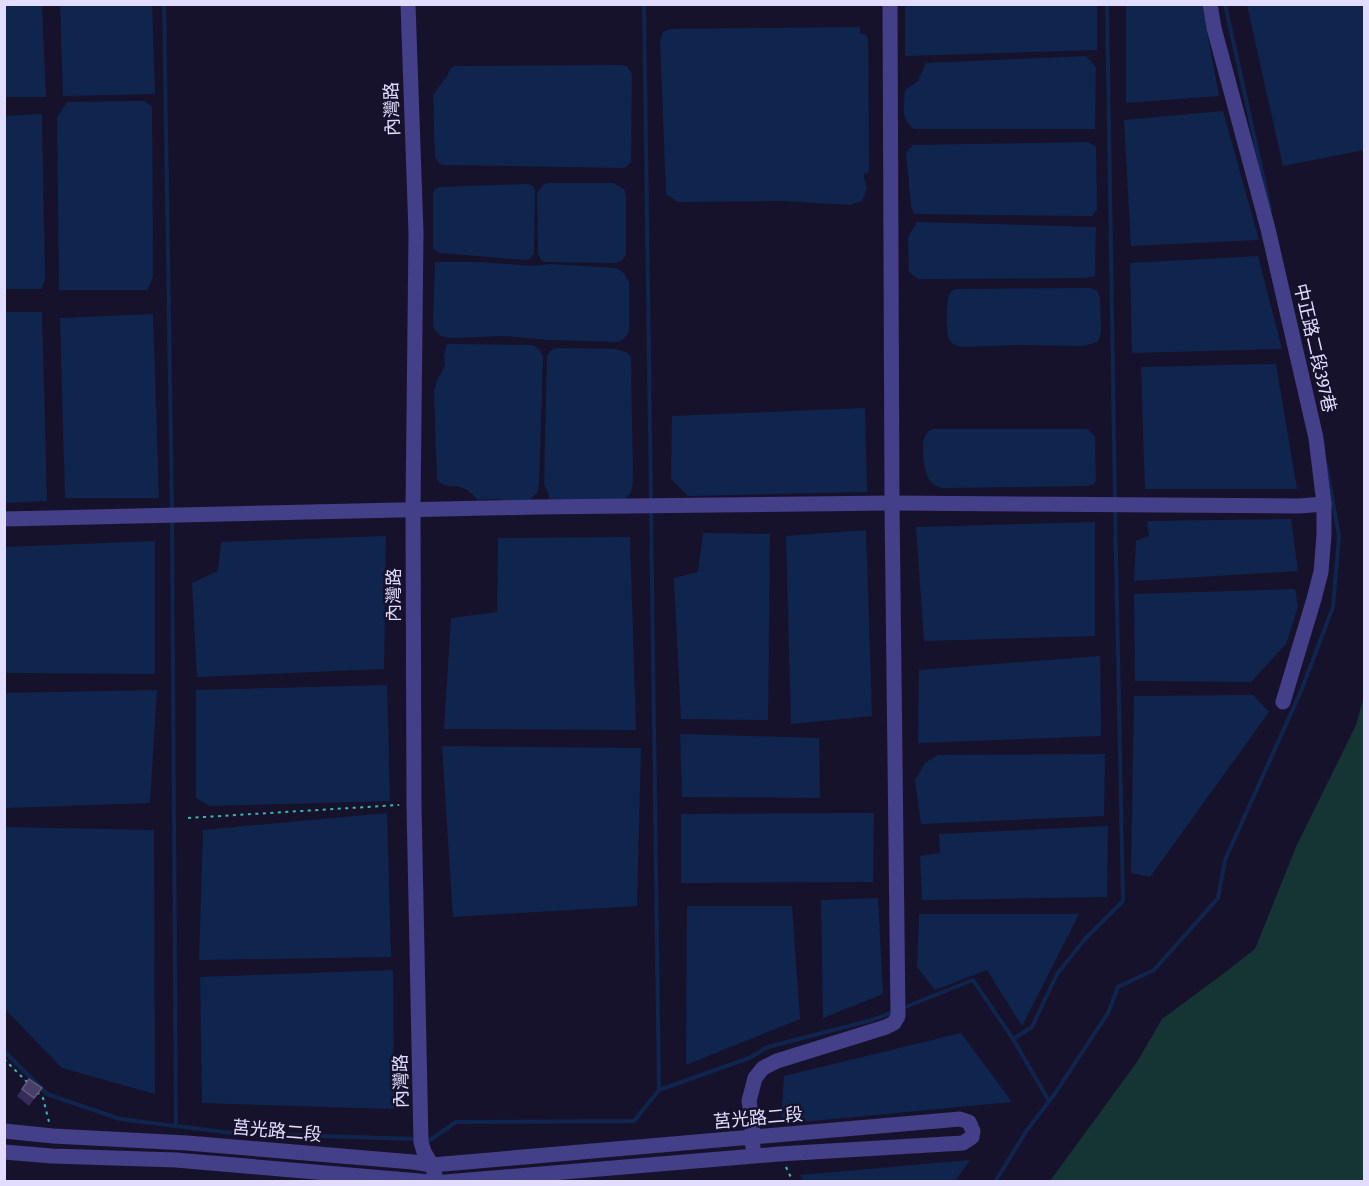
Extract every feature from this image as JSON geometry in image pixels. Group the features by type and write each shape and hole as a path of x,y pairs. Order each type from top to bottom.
{"street":[{"name":"內灣路","path":"408,4 416,233 413,509 414,806 422,1142 437,1182"},
{"path":"754,1156 751,1138 753,1124 749,1101 755,1078 763,1068 777,1061 886,1028 894,1023 898,1016 892,504 890,4"},
{"name":"中正路二段397巷","path":"1210,4 1214,28 1268,229 1313,427 1324,504 1321,572 1283,702"},
{"path":"4,519 413,509 892,504 1263,506 1324,504"},
{"name":"莒光路二段","path":"4,1131 187,1143 432,1165 960,1119 969,1122 973,1131 972,1137 963,1143 754,1156 445,1182"},
{"path":"176,1160 187,1143"},
{"name":"莒光路二段","path":"4,1152 176,1160 431,1182"}],"path":[{"path":"188,818 394,805 414,806"},
{"path":"4,1059 44,1098 53,1136"}],"green space":[{"path":"1364,696 1364,1181 1050,1181 1137,1062 1162,1019 1255,949 1296,847 1356,725"}],"water":[{"path":"4,5 42,5 46,97 5,97"},
{"path":"60,5 152,5 155,94 63,96"},
{"path":"905,5 1097,5 1097,50 905,56"},
{"path":"1126,5 1202,5 1219,96 1126,103"},
{"path":"1247,5 1364,5 1364,150 1283,166"},
{"path":"860,27 860,33 868,38 869,172 864,174 867,188 862,201 850,205 784,201 678,202 666,194 660,41 663,32 670,29"},
{"path":"1086,56 1096,67 1095,129 914,129 905,116 905,90 918,81 926,63"},
{"path":"454,66 627,66 632,74 631,162 625,168 442,165 435,157 433,95"},
{"path":"143,101 152,106 153,277 147,290 59,290 57,117 67,102"},
{"path":"1223,111 1259,240 1131,246 1124,120"},
{"path":"42,114 45,280 41,289 5,289 5,116"},
{"path":"1088,142 1096,147 1097,209 1092,216 914,214 911,206 906,153 913,145"},
{"path":"548,183 613,183 624,189 626,195 626,255 621,261 616,263 544,262 541,260 538,253 537,193 543,185"},
{"path":"528,184 533,186 535,191 534,253 531,258 527,260 440,253 433,249 433,193 435,189"},
{"path":"917,222 1096,227 1095,276 1085,278 918,279 909,272 908,237"},
{"path":"1258,256 1282,349 1132,353 1130,263"},
{"path":"435,262 481,262 532,266 552,264 616,268 624,273 629,282 629,330 625,338 618,342 504,336 451,338 441,336 433,325"},
{"path":"1090,288 1096,290 1100,296 1101,332 1097,342 1084,346 960,347 949,339 948,299 950,293 956,289"},
{"path":"4,312 42,312 47,501 5,503"},
{"path":"153,314 159,498 65,498 60,318"},
{"path":"446,345 532,345 539,349 543,356 539,485 537,493 529,501 478,500 464,488 445,485 437,480 434,391 445,364"},
{"path":"557,348 615,349 626,352 631,357 633,482 630,494 624,499 549,499 544,484 547,356 551,350"},
{"path":"1276,364 1297,489 1145,489 1141,367"},
{"path":"865,408 867,492 688,496 671,479 672,416"},
{"path":"934,429 1087,429 1095,436 1096,481 1087,486 942,488 930,480 924,460 924,439 929,431"},
{"path":"1291,519 1298,571 1134,581 1136,541 1149,536 1147,521"},
{"path":"1095,522 1095,636 924,641 916,527"},
{"path":"866,530 872,716 791,724 786,536"},
{"path":"703,533 770,534 768,720 681,719 674,578 698,572"},
{"path":"386,536 384,669 197,677 192,583 218,571 221,542"},
{"path":"630,537 636,730 444,729 451,618 497,612 498,538"},
{"path":"155,541 155,674 5,673 5,547"},
{"path":"1295,589 1298,607 1286,644 1251,682 1135,681 1134,594"},
{"path":"1100,656 1101,736 918,743 919,670"},
{"path":"387,685 390,801 210,806 196,798 196,690"},
{"path":"157,690 150,803 5,808 5,693"},
{"path":"1253,695 1269,712 1150,877 1131,873 1134,696"},
{"path":"680,734 819,738 820,798 682,797"},
{"path":"442,746 641,748 637,906 453,917"},
{"path":"1105,754 1104,816 921,824 915,780 925,763 938,755"},
{"path":"387,813 391,957 199,960 203,830"},
{"path":"874,813 873,882 681,883 681,814"},
{"path":"1108,826 1107,897 922,900 920,856 940,853 939,834"},
{"path":"5,827 154,830 155,1094 62,1068 5,1009"},
{"path":"878,898 883,994 823,1018 821,900"},
{"path":"687,906 792,906 800,1019 686,1065"},
{"path":"919,914 1079,914 1022,1026 987,970 935,990 917,967"},
{"path":"393,970 394,1109 202,1103 200,977"},
{"path":"961,1033 1012,1102 781,1124 784,1076"},
{"path":"970,1160 955,1181 804,1182 800,1175"}],"building":[{"path":"29,1079 42,1088 34,1098 22,1089"}],"waterway":[{"path":"164,4 172,510"},
{"path":"644,4 651,502"},
{"path":"1107,4 1115,502"},
{"path":"1225,4 1270,209"},
{"path":"995,1182 1027,1130 1054,1095 1108,1013 1118,987 1154,970 1218,898 1225,860 1301,691 1333,607 1339,536 1326,465"},
{"path":"651,509 659,1090"},
{"path":"1013,1039 1032,1027 1057,974 1085,939 1123,901 1115,509"},
{"path":"172,518 176,1126"},
{"path":"903,1008 973,980 1013,1039 1049,1101"},
{"path":"424,1139 430,1140 456,1122 634,1121 659,1090 749,1058 768,1047 872,1020 893,1012"},
{"path":"4,1051 47,1094 120,1119 232,1133 416,1139"}]}
